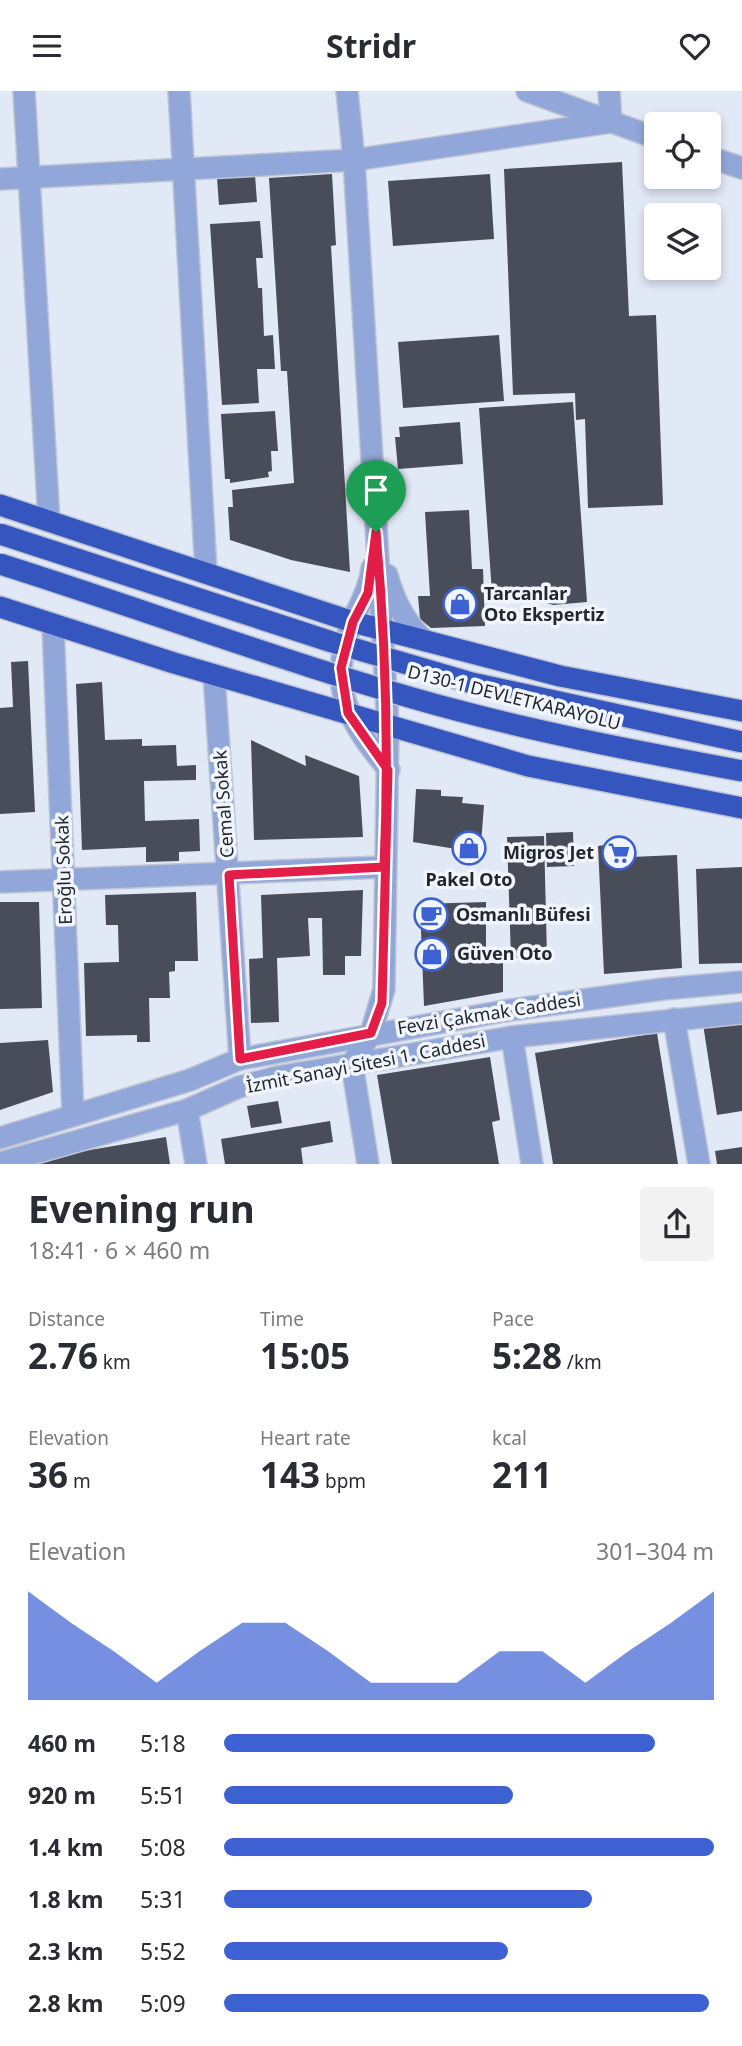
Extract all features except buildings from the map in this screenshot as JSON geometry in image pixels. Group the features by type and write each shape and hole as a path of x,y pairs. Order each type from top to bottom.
{"highway":[{"path":"0,505 353,622 560,676 742,711"},
{"name":"D130-1 DEVLETKARAYOLU","path":"0,534 332,642 472,683 742,741"},
{"name":"D130-1 DEVLETKARAYOLU","path":"0,564 298,663 434,704 572,737 742,771"},
{"path":"0,607 54,627 528,766 742,808"}],"street":[{"path":"24,91 49,521"},
{"path":"179,91 206,572"},
{"path":"347,91 354,160 388,725 384,989 371,1033 352,1064 368,1164"},
{"path":"527,91 644,134"},
{"path":"608,91 611,123"},
{"path":"0,179 354,160 611,123"},
{"path":"721,161 742,168"},
{"path":"376,532 368,593 353,622 341,668 348,713 388,770"},
{"path":"376,532 399,609 410,628 425,641"},
{"name":"Eroğlu Sokak","path":"54,627 73,1115"},
{"name":"Cemal Sokak","path":"214,674 240,1059"},
{"path":"0,883 384,867"},
{"name":"Fevzi Çakmak Caddesi","path":"0,1138 190,1080 240,1059 371,1033 542,1005 742,982"},
{"name":"İzmit Sanayi Sitesi 1. Caddesi","path":"0,1163 187,1110 255,1082 512,1037 742,1013"},
{"path":"674,1019 699,1164"},
{"path":"512,1037 532,1164"},
{"path":"187,1110 196,1164"}],"place":[{"name":"Tarcanlar Oto Ekspertiz","path":"460,604"},
{"name":"Pakel Oto","path":"469,848"},
{"name":"Migros Jet","path":"619,853"},
{"name":"Osmanlı Büfesi","path":"431,915"},
{"name":"Güven Oto","path":"432,954"}],"route":[{"path":"376,532 368,593 353,622 341,668 348,713 388,770 382,1003 371,1033 240,1059 229,875 384,867 388,770 388,725 376,532"}]}
